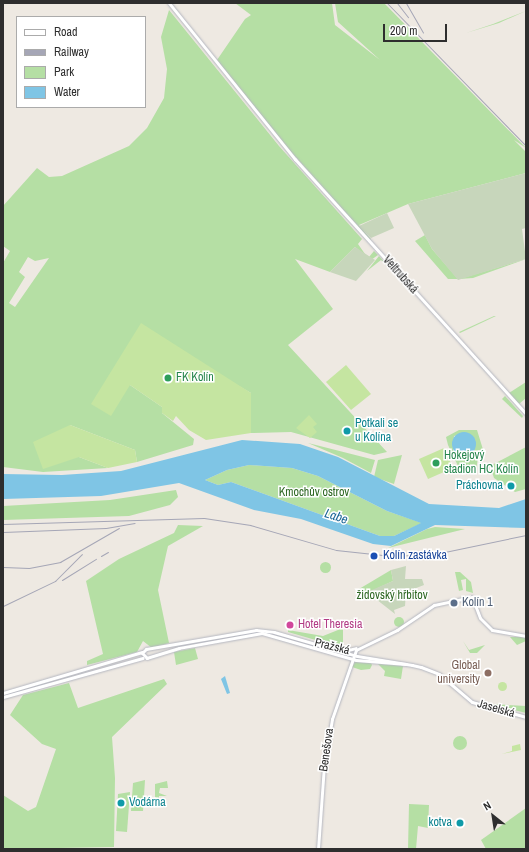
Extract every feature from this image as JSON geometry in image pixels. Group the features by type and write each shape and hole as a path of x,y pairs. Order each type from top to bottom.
{"street":[{"name":"Veltrubská","path":"169,3 275,135 526,414"},
{"name":"Pražská","path":"352,657 358,648 397,630 434,605 474,597 482,620 496,632 526,636"},
{"name":"Pražská","path":"142,652 261,630 341,651 352,657"},
{"name":"Pražská","path":"3,697 145,658 262,633 352,657"},
{"path":"341,651 358,648"},
{"path":"149,650 150,657"},
{"path":"3,694 142,652 145,658"},
{"name":"Jaselská","path":"352,657 406,664 439,674 472,702 526,717"},
{"name":"Benešova","path":"318,849 324,765 332,719 352,657"}],"green space":[{"path":"235,3 332,3 335,25 380,60 338,22 335,3 384,3 526,148 514,140 526,152 526,173 408,204 359,225 371,239 370,240 285,145 217,60 245,19 251,15"},
{"path":"169,10 279,146 362,239 358,244 365,254 369,257 374,251 378,255 371,260 355,247 330,272 295,259 333,309 288,345 387,452 374,455 291,432 251,433 251,393 206,367 130,385 162,407 162,413 194,439 193,445 137,462 135,450 70,425 79,457 108,468 43,472 3,467 3,263 10,251 3,246 3,206 37,168 49,177 62,176 129,146 147,128 164,98 167,69 161,37","holes":["28,257 35,261 49,258 15,307 9,303 25,277 19,272"]},
{"path":"526,11 499,23 466,33 493,24"},
{"path":"526,173 526,228 522,229 526,259 458,280 432,249 408,204"},
{"path":"387,213 394,228 371,238 359,226"},
{"path":"425,235 432,249 458,279 448,279 415,241"},
{"path":"355,247 375,260 356,281 330,272"},
{"path":"379,256 387,265 381,260 367,271"},
{"path":"526,259 473,278 459,279"},
{"path":"496,316 460,333 459,332"},
{"name":"FK Kolín","path":"141,323 251,393 251,433 206,440 189,430 176,416 173,421 162,413 162,407 130,385 111,416 91,404"},
{"path":"346,365 371,394 351,410 326,382"},
{"path":"526,382 526,398 519,404 509,393"},
{"path":"505,396 523,416 522,418 502,399"},
{"path":"309,415 317,424 313,427 317,432 310,438 296,428"},
{"path":"70,425 135,450 137,462 108,468 79,457 43,469 33,442"},
{"path":"459,430 477,430 485,456 478,456 476,472 458,466 448,445 446,437","holes":["469,433 466,455 453,450 454,436"]},
{"path":"308,443 375,460 371,473 343,458"},
{"path":"526,447 526,489 515,492 494,478 490,466"},
{"name":"Hokejový stadion HC Kolín","path":"444,448 453,468 428,479 419,459"},
{"path":"402,455 394,484 374,477 378,460"},
{"name":"Kmochův ostrov","path":"249,465 292,468 318,476 387,511 422,523 394,536 380,536 231,482 218,485 205,480 227,470"},
{"path":"176,490 178,497 170,505 129,516 3,520 3,506 110,500"},
{"path":"178,525 203,526 168,546 158,590 169,643 152,648 143,641 137,652 87,665 87,661 103,654 86,581 119,559 174,533"},
{"path":"435,527 465,529 388,548 427,529"},
{"path":"323,562 327,562 329,563 329,571 323,572 320,569 320,565"},
{"name":"židovský hřbitov","path":"406,566 405,579 422,579 424,585 406,592 405,606 394,610 395,614 367,592 393,581 391,570"},
{"path":"391,570 393,581 367,593 359,589"},
{"path":"455,572 460,572 471,582 473,593 466,591 466,579 461,580 463,590 459,591"},
{"path":"399,617 404,622 399,627 394,622"},
{"path":"343,628 343,648 288,632 288,630 323,636"},
{"path":"510,637 526,637 526,641 517,645"},
{"path":"463,641 469,650 485,645 477,653 470,653"},
{"path":"195,648 198,659 176,665 174,652"},
{"path":"355,662 371,663 372,665 370,669 361,670 352,667"},
{"path":"378,664 403,666 401,679 384,676 385,671"},
{"path":"164,679 167,684 112,737 115,778 114,847 3,849 3,795 28,811 36,807 56,749 42,744 10,715 23,695 69,683 78,708"},
{"path":"500,682 504,682 506,686 504,690 500,690 498,688 498,684"},
{"path":"490,704 526,706 526,713"},
{"path":"457,736 463,736 467,740 467,746 463,750 457,750 453,746 453,740"},
{"path":"520,744 521,750 502,754 512,751 512,746"},
{"path":"145,780 143,811 131,811 133,783"},
{"path":"167,781 168,788 160,788 159,793 167,796 159,796 159,803 155,802 155,784"},
{"path":"130,792 127,832 116,831 118,794"},
{"path":"409,804 429,805 428,828 418,826 416,849 408,849"},
{"path":"526,808 526,849 486,849 481,840"}],"water":[{"path":"464,432 469,433 475,439 475,449 469,455 464,456 459,455 453,449 452,444 453,439 459,433"},
{"path":"242,440 300,444 338,457 429,504 499,508 526,499 526,528 435,525 391,546 373,544 301,519 254,510 179,483 101,496 3,499 3,474 62,475 121,471","holes":["249,465 292,468 318,476 387,511 421,523 394,536 380,536 231,482 218,485 205,480 227,470"]},
{"path":"225,676 230,693 227,694 221,679"}],"railway":[{"path":"387,3 526,146"},
{"path":"397,3 408,17"},
{"path":"406,3 423,33"},
{"path":"3,524 204,518 250,525 336,550 392,556 435,554 526,535"},
{"path":"3,532 106,528 135,523"},
{"path":"3,567 29,568 60,562 119,528"},
{"path":"101,556 108,552"},
{"path":"3,606 55,581 82,554"},
{"path":"62,580 96,559"}],"place":[{"name":"FK Kolín","path":"168,378"},
{"name":"Potkali se u Kolína","path":"347,431"},
{"name":"Hokejový stadion HC Kolín","path":"436,463"},
{"name":"Práchovna","path":"511,486"},
{"name":"Kolín zastávka","path":"374,556"},
{"name":"Kolín 1","path":"454,603"},
{"name":"Hotel Theresia","path":"290,625"},
{"name":"Global university","path":"488,673"},
{"name":"Vodárna","path":"121,803"},
{"name":"kotva","path":"460,823"}],"water label":[{"name":"Labe","path":"336,517"}]}
